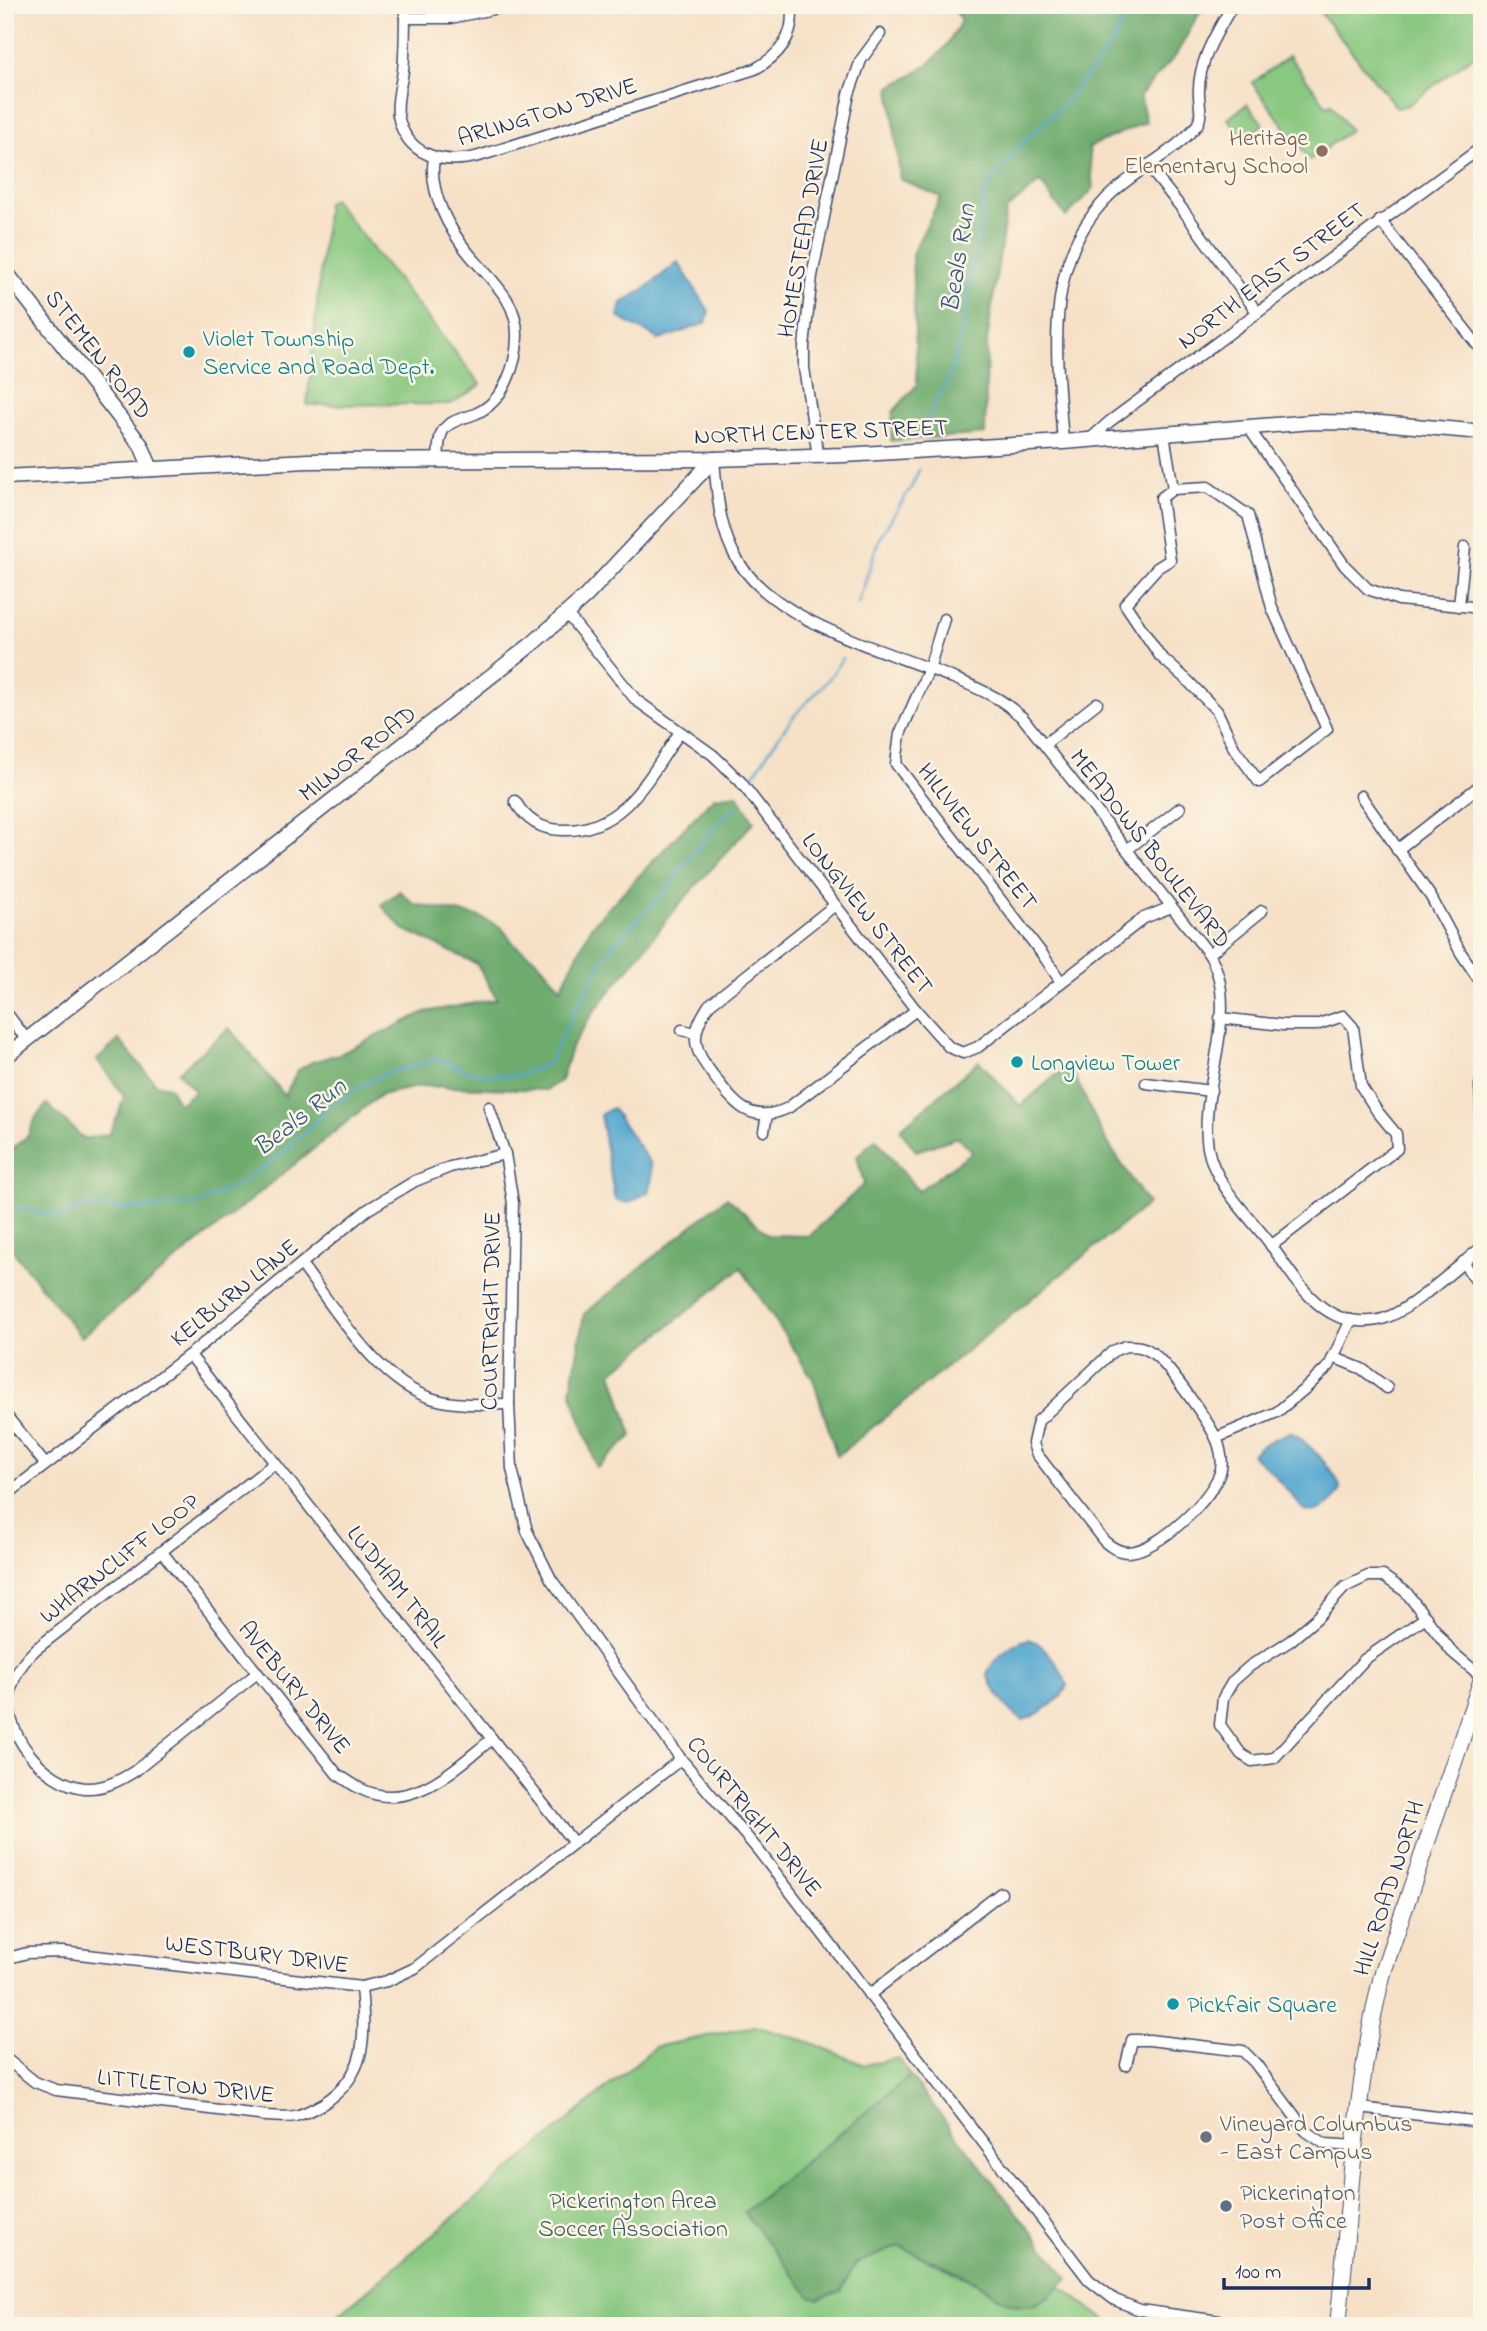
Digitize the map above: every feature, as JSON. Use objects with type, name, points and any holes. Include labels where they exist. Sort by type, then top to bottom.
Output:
[{"type":"main road","name":"STEMEN ROAD","points":[[5,271],[141,445],[156,469]]},
{"type":"main road","name":"NORTH CENTER STREET","points":[[5,477],[308,461],[818,456],[1351,422],[1482,432]]},
{"type":"main road","name":"MILNOR ROAD","points":[[5,1057],[383,762],[567,614],[714,459]]},
{"type":"main road","name":"HILL ROAD NORTH","points":[[1338,2326],[1359,2109],[1373,2012],[1383,1972],[1482,1678]]},
{"type":"street","name":"ARLINGTON DRIVE","points":[[405,5],[404,58],[398,115],[406,134],[415,145],[435,158],[461,160],[755,69],[772,60],[782,49],[789,36],[791,5]]},
{"type":"street","points":[[405,18],[451,18],[512,5]]},
{"type":"street","points":[[1063,442],[1058,307],[1063,277],[1073,249],[1087,222],[1106,199],[1177,144],[1199,123],[1199,93],[1204,64],[1215,36],[1232,6]]},
{"type":"street","name":"HOMESTEAD DRIVE","points":[[818,456],[803,346],[812,276],[849,94],[861,60],[880,34]]},
{"type":"street","name":"NORTH EAST STREET","points":[[1089,440],[1109,422],[1482,147]]},
{"type":"street","points":[[435,158],[433,181],[441,207],[468,252],[502,290],[513,314],[517,338],[514,357],[497,399],[488,408],[452,422],[444,428],[439,443],[439,460]]},
{"type":"street","points":[[1147,165],[1257,312]]},
{"type":"street","points":[[1380,220],[1482,351]]},
{"type":"street","points":[[1248,427],[1345,566],[1368,589],[1399,600],[1482,608]]},
{"type":"street","points":[[1164,434],[1172,489]]},
{"type":"street","name":"MEADOWS BOULEVARD","points":[[714,459],[718,506],[726,535],[738,561],[756,584],[779,604],[805,618],[999,699],[1023,718],[1209,954],[1217,968],[1223,1000],[1208,1120],[1208,1149],[1218,1176],[1309,1295],[1331,1314],[1351,1320]]},
{"type":"street","points":[[1208,487],[1248,515],[1272,608],[1328,730],[1259,782],[1234,748],[1217,711],[1160,656],[1125,604],[1157,568],[1170,560],[1161,498],[1172,489],[1208,487]]},
{"type":"street","points":[[1459,606],[1465,547]]},
{"type":"street","name":"LONGVIEW STREET","points":[[567,614],[629,693],[651,712],[713,755],[740,781],[916,1010],[949,1047],[963,1053],[978,1047],[1144,919],[1171,907]]},
{"type":"street","name":"HILLVIEW STREET","points":[[944,619],[929,669],[900,734],[896,764],[1061,982]]},
{"type":"street","points":[[1045,744],[1097,703]]},
{"type":"street","points":[[515,801],[522,813],[544,828],[571,831],[600,824],[619,813],[635,797],[680,732]]},
{"type":"street","points":[[1397,850],[1482,784]]},
{"type":"street","points":[[1361,796],[1431,897],[1461,953],[1482,984]]},
{"type":"street","points":[[1128,849],[1180,808]]},
{"type":"street","points":[[835,905],[709,1005],[696,1032],[697,1049],[701,1059],[732,1101],[751,1112],[767,1115],[788,1108],[916,1010]]},
{"type":"street","points":[[1209,954],[1262,911]]},
{"type":"street","points":[[5,1011],[27,1040]]},
{"type":"street","points":[[1220,1018],[1283,1025],[1316,1025],[1343,1016],[1353,1027],[1361,1086],[1396,1134],[1397,1149],[1271,1245]]},
{"type":"street","points":[[682,1030],[696,1032]]},
{"type":"street","points":[[1482,1082],[1482,1120]]},
{"type":"street","points":[[1146,1083],[1211,1091]]},
{"type":"street","name":"COURTRIGHT DRIVE","points":[[489,1107],[505,1153],[513,1203],[509,1404],[512,1469],[527,1531],[551,1579],[681,1759],[758,1850],[1089,2280],[1115,2300],[1140,2310],[1255,2326]]},
{"type":"street","points":[[764,1131],[767,1115]]},
{"type":"street","name":"KELBURN LANE","points":[[5,1496],[190,1355],[368,1210],[415,1181],[450,1167],[505,1153]]},
{"type":"street","points":[[1216,1438],[1277,1412],[1329,1366],[1351,1320],[1359,1322],[1387,1317],[1412,1302],[1482,1247]]},
{"type":"street","points":[[1463,1262],[1482,1289]]},
{"type":"street","points":[[301,1265],[374,1359],[411,1391],[456,1404],[509,1404]]},
{"type":"street","points":[[1137,1346],[1155,1354],[1186,1393],[1216,1438],[1222,1467],[1205,1500],[1163,1538],[1129,1552],[1118,1551],[1104,1541],[1036,1453],[1033,1443],[1038,1421],[1050,1408],[1113,1351],[1137,1346]]},
{"type":"street","name":"LUDHAM TRAIL","points":[[190,1355],[574,1843]]},
{"type":"street","points":[[1333,1357],[1362,1369],[1387,1388]]},
{"type":"street","points":[[5,1414],[45,1464]]},
{"type":"street","name":"WHARNCLIFF LOOP","points":[[256,1674],[135,1771],[114,1784],[87,1788],[67,1785],[43,1770],[24,1746],[12,1723],[10,1692],[19,1666],[36,1649],[275,1463]]},
{"type":"street","name":"AVEBURY DRIVE","points":[[162,1552],[337,1774],[362,1790],[389,1797],[420,1791],[492,1739]]},
{"type":"street","points":[[1426,1617],[1365,1659],[1274,1758],[1252,1761],[1241,1754],[1220,1725],[1223,1698],[1233,1681],[1250,1666],[1290,1641],[1318,1617],[1345,1587],[1368,1576],[1383,1576],[1406,1592],[1426,1617],[1452,1652],[1482,1678]]},
{"type":"street","name":"WESTBURY DRIVE","points":[[5,1959],[27,1953],[62,1952],[360,1987],[387,1981],[415,1968],[681,1759]]},
{"type":"street","points":[[869,1995],[1001,1893]]},
{"type":"street","name":"LITTLETON DRIVE","points":[[5,2057],[35,2082],[55,2090],[267,2116],[295,2116],[314,2109],[335,2095],[348,2083],[358,2066],[363,2043],[360,1987]]},
{"type":"street","points":[[1126,2065],[1132,2040],[1243,2050],[1306,2131],[1325,2144],[1356,2146]]},
{"type":"street","points":[[1359,2109],[1482,2122]]},
{"type":"green space","points":[[953,5],[1204,5],[1176,55],[1140,95],[1146,122],[1089,147],[1093,189],[1066,217],[1040,182],[1006,210],[987,341],[985,434],[891,441],[893,412],[917,385],[912,254],[941,197],[900,179],[890,87],[923,68],[948,44],[961,21]]},
{"type":"green space","points":[[1314,5],[1482,5],[1482,49],[1408,105],[1397,108]]},
{"type":"green space","points":[[1289,56],[1327,106],[1331,104],[1350,130],[1310,160],[1252,83]]},
{"type":"green space","points":[[1247,104],[1263,124],[1244,139],[1228,119]]},
{"type":"green space","points":[[333,199],[481,385],[451,404],[307,405],[327,203]]},
{"type":"green space","points":[[737,794],[754,822],[682,901],[593,1013],[571,1048],[561,1080],[546,1090],[422,1086],[380,1095],[81,1337],[5,1241],[5,1154],[28,1136],[36,1117],[47,1104],[84,1139],[109,1134],[124,1096],[97,1060],[119,1040],[156,1084],[169,1087],[179,1104],[195,1091],[178,1072],[229,1028],[285,1096],[297,1071],[312,1062],[342,1053],[425,1012],[497,999],[477,964],[403,929],[381,905],[400,891],[414,904],[477,916],[501,927],[515,945],[537,960],[561,988],[592,925],[714,797]]},
{"type":"green space","points":[[979,1061],[1020,1106],[1069,1064],[1103,1136],[1148,1204],[837,1456],[813,1379],[741,1268],[612,1372],[632,1436],[597,1468],[571,1391],[584,1314],[727,1197],[768,1235],[809,1236],[864,1184],[857,1156],[876,1139],[918,1191],[972,1152],[958,1137],[916,1151],[900,1129]]},
{"type":"green space","name":"Pickerington Area Soccer Association","points":[[755,2026],[812,2043],[864,2065],[899,2058],[910,2076],[744,2212],[819,2299],[841,2291],[855,2264],[899,2246],[977,2283],[997,2297],[1043,2299],[1060,2286],[1113,2326],[325,2326],[655,2047]]},
{"type":"green space","points":[[910,2076],[1068,2278],[1038,2303],[1027,2306],[1012,2304],[965,2276],[899,2246],[855,2264],[841,2291],[819,2299],[810,2296],[744,2212]]},
{"type":"water","points":[[678,262],[709,311],[706,323],[659,340],[618,316],[622,303],[645,289]]},
{"type":"water","points":[[612,1108],[651,1164],[652,1178],[648,1192],[629,1203],[615,1200],[600,1115]]},
{"type":"water","points":[[1290,1432],[1320,1457],[1339,1484],[1337,1495],[1327,1505],[1312,1512],[1305,1511],[1267,1467],[1252,1455],[1264,1444]]},
{"type":"water","points":[[1029,1639],[1041,1646],[1052,1658],[1067,1685],[1061,1696],[1049,1706],[1023,1720],[1002,1700],[987,1674],[1005,1652]]},
{"type":"waterway","name":"Beals Run","points":[[925,435],[927,420],[951,373],[965,324],[967,298],[987,187],[1024,141],[1064,104],[1111,45],[1130,5]]},
{"type":"waterway","name":"Beals Run","points":[[858,604],[879,538],[911,488],[919,470]]},
{"type":"waterway","name":"Beals Run","points":[[754,775],[788,724],[829,679],[842,658]]},
{"type":"waterway","name":"Beals Run","points":[[5,1203],[58,1217],[85,1206],[135,1209],[199,1204],[247,1179],[287,1150],[325,1112],[360,1086],[387,1073],[437,1059],[476,1074],[517,1076],[548,1064],[594,974],[618,939],[661,897],[710,832],[735,807]]},
{"type":"place","name":"Heritage Elementary School","points":[[1322,151]]},
{"type":"place","name":"Violet Township Service and Road Dept.","points":[[189,352]]},
{"type":"place","name":"Longview Tower","points":[[1017,1062]]},
{"type":"place","name":"Pickfair Square","points":[[1173,2004]]},
{"type":"place","name":"Vineyard Columbus - East Campus","points":[[1206,2137]]},
{"type":"place","name":"Pickerington Post Office","points":[[1226,2206]]}]
